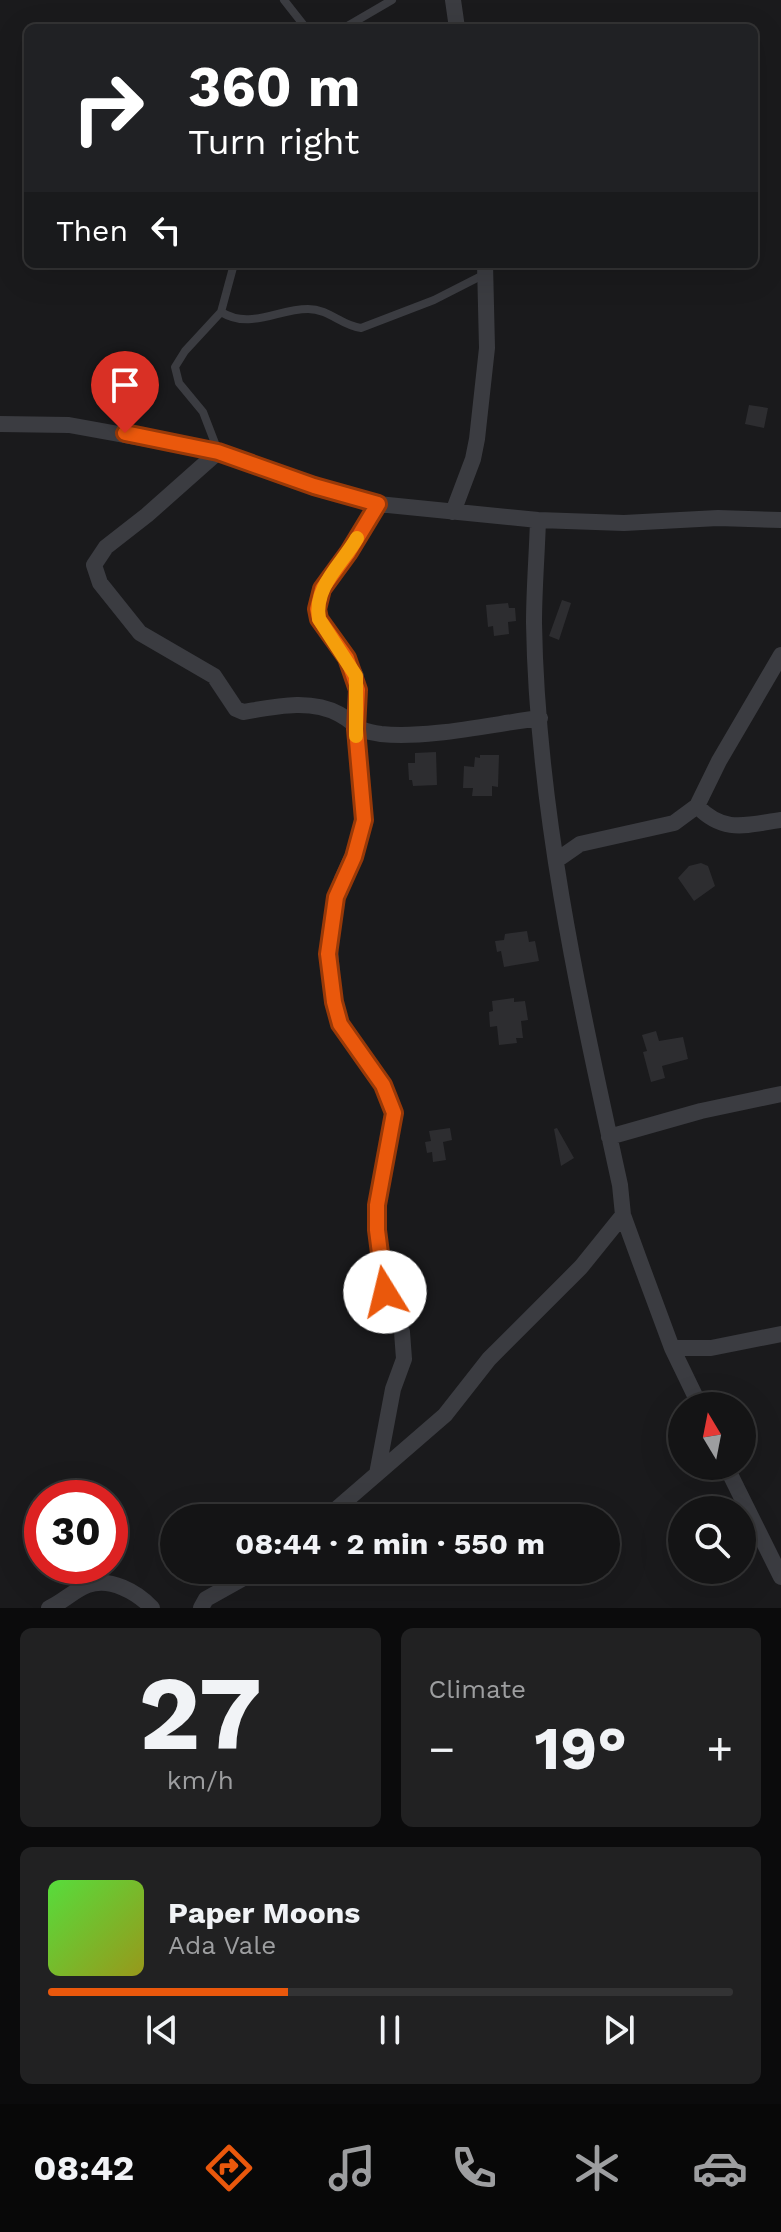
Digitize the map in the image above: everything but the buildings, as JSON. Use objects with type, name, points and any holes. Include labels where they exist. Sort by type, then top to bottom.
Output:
[{"type":"street","points":[[453,0],[456,24]]},
{"type":"street","points":[[453,512],[473,459],[477,439],[487,348],[485,269]]},
{"type":"street","points":[[0,424],[69,425],[218,452],[314,486],[378,504],[538,520],[624,523],[718,518],[781,520]]},
{"type":"street","points":[[218,452],[106,547],[94,565],[96,574],[113,601],[140,633],[214,676],[236,709],[243,712],[295,705],[325,708],[340,714],[356,729],[402,735],[540,718]]},
{"type":"street","points":[[377,1474],[393,1389],[404,1359],[402,1332],[385,1292],[377,1230],[377,1205],[394,1113],[383,1085],[340,1024],[334,1002],[328,954],[336,897],[354,857],[364,820],[356,729],[356,676],[319,619],[317,609],[322,589],[378,504]]},
{"type":"street","points":[[538,520],[534,624],[540,718],[557,860],[623,1215],[672,1348],[693,1392]]},
{"type":"street","points":[[557,860],[580,844],[674,823],[697,806],[719,761],[781,655]]},
{"type":"street","points":[[697,806],[721,825],[739,826],[781,820]]},
{"type":"street","points":[[609,1137],[701,1111],[781,1094]]},
{"type":"street","points":[[342,1504],[445,1415],[489,1359],[581,1267],[623,1215]]},
{"type":"street","points":[[672,1348],[711,1348],[781,1334]]},
{"type":"street","points":[[733,1480],[781,1577]]},
{"type":"street","points":[[49,1608],[87,1585],[102,1582],[134,1593],[152,1608]]},
{"type":"street","points":[[199,1607],[206,1599],[233,1584]]},
{"type":"lane","points":[[284,0],[303,24]]},
{"type":"lane","points":[[351,24],[392,0]]},
{"type":"lane","points":[[218,452],[203,412],[179,383],[175,367],[192,342],[221,312],[233,268]]},
{"type":"lane","points":[[221,312],[232,319],[255,320],[309,309],[326,312],[350,326],[361,328],[434,300],[485,269]]},
{"type":"slow traffic","points":[[356,736],[356,676],[319,619],[317,609],[322,589],[357,538]]},
{"type":"route","points":[[125,433],[218,452],[314,486],[378,504],[322,589],[317,609],[319,619],[347,658],[356,676],[358,690],[356,729],[364,820],[354,857],[336,897],[328,954],[340,1024],[383,1085],[394,1113],[377,1205],[380,1264],[385,1292]]}]
